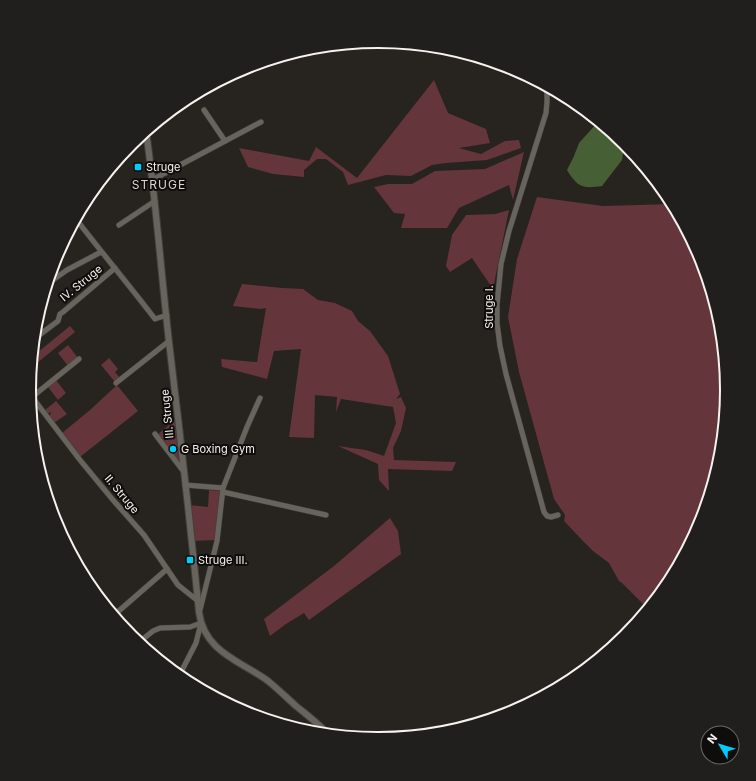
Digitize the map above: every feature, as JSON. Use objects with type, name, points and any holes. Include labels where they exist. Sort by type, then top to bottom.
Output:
[{"type":"street","name":"Struge I.","points":[[547,93],[546,113],[509,231],[501,264],[498,290],[497,322],[506,374],[544,512],[547,516],[551,517],[558,515]]},
{"type":"street","points":[[204,110],[225,141]]},
{"type":"street","points":[[152,180],[261,122]]},
{"type":"street","name":"III. Struge","points":[[147,138],[201,623],[210,640],[219,650],[269,682],[321,728]]},
{"type":"street","points":[[119,225],[155,201]]},
{"type":"street","name":"IV. Struge","points":[[79,224],[155,319],[167,315]]},
{"type":"street","name":"IV. Struge","points":[[55,278],[67,270],[101,252]]},
{"type":"street","name":"IV. Struge","points":[[41,333],[58,320],[60,314],[116,268]]},
{"type":"street","points":[[116,383],[169,341]]},
{"type":"street","name":"II. Struge","points":[[36,391],[79,359]]},
{"type":"street","points":[[199,612],[217,541],[223,490],[260,398]]},
{"type":"street","name":"II. Struge","points":[[37,402],[80,460],[144,535],[178,585],[198,601]]},
{"type":"street","points":[[155,434],[184,472]]},
{"type":"street","points":[[185,485],[223,490],[326,515]]},
{"type":"street","points":[[118,612],[167,569]]},
{"type":"street","points":[[143,639],[160,628],[190,627],[201,623]]},
{"type":"street","points":[[182,671],[196,643],[201,623]]},
{"type":"shaded area","points":[[434,80],[448,113],[486,129],[490,143],[459,148],[481,154],[505,141],[519,140],[521,148],[487,160],[432,165],[411,176],[386,175],[348,185],[343,172],[326,159],[317,159],[304,170],[304,177],[273,174],[248,167],[239,148],[309,161],[316,147],[357,178]]},
{"type":"shaded area","points":[[594,126],[623,152],[622,160],[602,186],[581,186],[574,180],[567,170],[579,143]]},
{"type":"shaded area","points":[[524,152],[513,200],[509,185],[459,208],[447,228],[401,228],[405,214],[394,213],[374,187],[388,184],[412,184],[435,171],[485,169]]},
{"type":"shaded area","points":[[537,197],[603,206],[665,204],[685,239],[702,281],[717,346],[720,390],[717,435],[702,500],[685,542],[662,581],[644,605],[619,581],[609,563],[593,551],[564,521],[565,515],[554,499],[519,372],[508,317],[517,259]]},
{"type":"shaded area","points":[[509,210],[493,289],[472,258],[450,272],[446,266],[452,235],[466,215],[495,214]]},
{"type":"shaded area","points":[[242,284],[303,289],[318,300],[335,303],[352,311],[358,321],[370,331],[388,356],[400,394],[396,399],[401,397],[406,408],[401,431],[393,448],[394,460],[456,462],[452,471],[388,469],[389,491],[379,480],[378,464],[338,446],[366,450],[384,456],[396,423],[393,407],[341,399],[336,412],[337,397],[315,395],[314,438],[289,437],[301,349],[274,351],[267,379],[222,367],[221,359],[257,362],[266,308],[260,309],[233,306]]},
{"type":"shaded area","points":[[70,326],[75,332],[37,363],[38,352]]},
{"type":"shaded area","points":[[68,345],[78,358],[68,366],[58,353]]},
{"type":"shaded area","points":[[109,358],[118,369],[115,372],[120,378],[115,382],[101,365]]},
{"type":"shaded area","points":[[56,380],[66,393],[58,400],[48,387]]},
{"type":"shaded area","points":[[117,385],[138,411],[80,457],[62,433]]},
{"type":"shaded area","points":[[56,401],[67,414],[54,423],[49,416],[51,413],[50,412],[48,414],[44,411]]},
{"type":"shaded area","name":"G Boxing Gym","points":[[175,420],[180,463],[178,463],[157,435]]},
{"type":"shaded area","points":[[209,490],[221,491],[216,540],[193,541],[190,505],[208,507]]},
{"type":"shaded area","points":[[390,518],[398,531],[401,554],[309,620],[304,613],[270,636],[264,619],[334,566]]},
{"type":"place","name":"Struge","points":[[138,167]]},
{"type":"place","name":"G Boxing Gym","points":[[173,449]]},
{"type":"place","name":"Struge III.","points":[[190,560]]},
{"type":"district","name":"STRUGE","points":[[159,184]]}]
